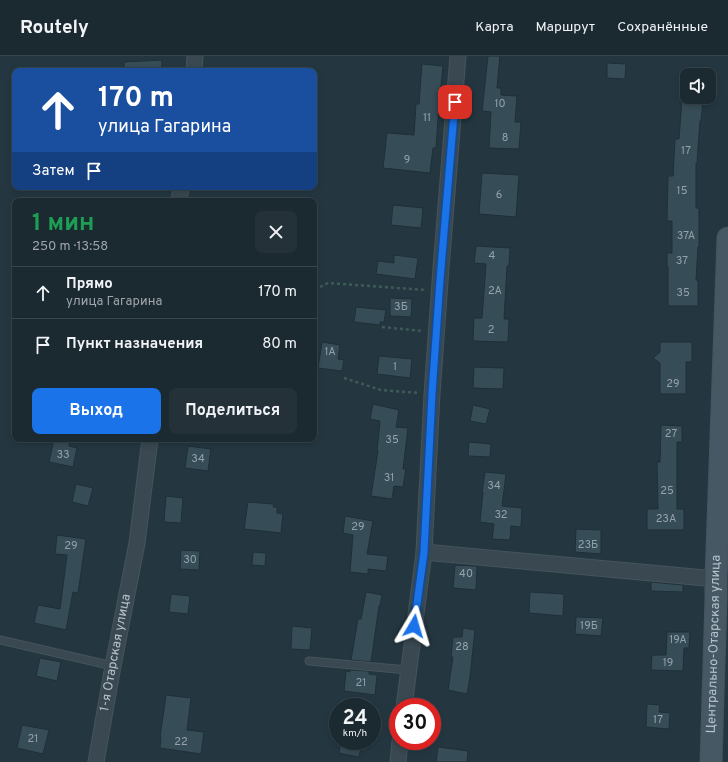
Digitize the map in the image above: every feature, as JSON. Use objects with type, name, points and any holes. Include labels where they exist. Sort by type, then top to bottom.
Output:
[{"type":"street","points":[[194,68],[195,56]]},
{"type":"street","points":[[405,698],[424,552],[436,333],[458,56]]},
{"type":"street","name":"Центрально-Отарская улица","points":[[711,762],[720,591],[728,238]]},
{"type":"street","name":"1-я Отарская улица","points":[[96,762],[137,543],[150,442]]},
{"type":"street","points":[[424,552],[720,591]]},
{"type":"street","points":[[398,762],[399,750]]},
{"type":"lane","points":[[0,640],[114,666]]},
{"type":"lane","points":[[309,660],[408,670]]},
{"type":"path","points":[[320,287],[328,282],[439,292]]},
{"type":"path","points":[[382,327],[436,333]]},
{"type":"path","points":[[344,378],[381,390],[432,394]]},
{"type":"building","points":[[488,56],[500,56],[497,88],[501,88],[501,95],[517,96],[515,122],[521,122],[519,149],[489,148],[491,112],[482,111]]},
{"type":"building","points":[[162,60],[162,68],[124,68],[124,62]]},
{"type":"building","points":[[607,63],[626,64],[625,79],[607,78]]},
{"type":"building","points":[[422,64],[443,66],[436,148],[433,148],[430,173],[383,168],[387,133],[414,135],[416,104],[419,104]]},
{"type":"building","points":[[682,104],[703,104],[696,163],[696,208],[699,208],[699,247],[696,280],[698,280],[698,306],[668,306],[667,253],[672,253],[672,221],[667,221],[668,176],[673,176],[675,139],[679,139]]},
{"type":"building","points":[[482,173],[519,175],[516,217],[479,214]]},
{"type":"building","points":[[393,205],[423,208],[421,228],[391,225]]},
{"type":"building","points":[[476,246],[510,248],[509,266],[507,266],[504,319],[509,319],[508,342],[473,341],[474,318],[482,318],[486,264],[474,263]]},
{"type":"building","points":[[394,255],[418,258],[415,279],[376,274],[378,261],[394,263]]},
{"type":"building","points":[[390,298],[412,299],[411,317],[390,316]]},
{"type":"building","points":[[356,307],[386,310],[384,322],[380,322],[380,325],[354,322]]},
{"type":"building","points":[[322,342],[340,345],[338,359],[344,360],[342,371],[318,368]]},
{"type":"building","points":[[660,342],[692,342],[692,362],[686,362],[686,394],[660,394],[660,363],[653,358],[660,352]]},
{"type":"building","points":[[379,356],[412,359],[410,378],[377,374]]},
{"type":"building","points":[[474,367],[504,368],[503,389],[473,388]]},
{"type":"building","points":[[373,404],[399,410],[396,427],[408,428],[403,469],[406,469],[403,487],[394,486],[392,499],[371,496],[378,451],[380,421],[370,419]]},
{"type":"building","points":[[473,405],[490,409],[486,424],[470,421]]},
{"type":"building","points":[[661,425],[682,426],[682,442],[677,442],[677,509],[684,509],[684,530],[647,530],[647,509],[658,509],[657,462],[660,462]]},
{"type":"building","points":[[53,442],[70,442],[69,446],[77,448],[73,467],[49,462]]},
{"type":"building","points":[[469,442],[491,444],[490,457],[468,456]]},
{"type":"building","points":[[188,446],[211,449],[208,471],[185,468]]},
{"type":"building","points":[[485,472],[506,474],[502,506],[522,508],[521,527],[511,526],[510,540],[492,539],[494,524],[480,522]]},
{"type":"building","points":[[76,484],[93,488],[88,506],[72,502]]},
{"type":"building","points":[[166,496],[183,498],[181,523],[164,522]]},
{"type":"building","points":[[248,502],[274,504],[273,507],[277,507],[277,513],[283,514],[281,533],[244,529]]},
{"type":"building","points":[[345,516],[373,521],[367,554],[388,556],[386,571],[368,569],[368,574],[350,572],[353,535],[343,533]]},
{"type":"building","points":[[576,529],[601,530],[601,554],[575,552]]},
{"type":"building","points":[[57,535],[86,539],[78,593],[73,592],[66,630],[34,623],[38,605],[60,609],[67,555],[55,554]]},
{"type":"building","points":[[181,550],[200,551],[199,570],[180,569]]},
{"type":"building","points":[[253,552],[266,553],[265,566],[252,565]]},
{"type":"building","points":[[455,565],[477,566],[476,590],[453,588]]},
{"type":"building","points":[[651,582],[683,585],[683,592],[651,591]]},
{"type":"building","points":[[366,592],[382,595],[371,662],[351,660],[358,619],[361,619]]},
{"type":"building","points":[[530,592],[564,594],[563,616],[529,613]]},
{"type":"building","points":[[171,594],[190,596],[188,614],[169,612]]},
{"type":"building","points":[[576,617],[603,618],[601,636],[575,634]]},
{"type":"building","points":[[292,626],[312,628],[310,650],[291,649]]},
{"type":"building","points":[[463,628],[475,630],[467,694],[448,690],[453,657],[451,657],[453,637],[462,637]]},
{"type":"building","points":[[667,632],[690,632],[689,648],[684,648],[683,671],[651,670],[652,655],[666,655]]},
{"type":"building","points":[[40,658],[61,662],[57,681],[36,676]]},
{"type":"building","points":[[350,670],[369,671],[369,674],[377,675],[375,695],[344,691],[346,671],[350,672]]},
{"type":"building","points":[[166,695],[191,698],[187,730],[204,732],[201,754],[160,748],[160,737]]},
{"type":"building","points":[[647,704],[660,705],[659,712],[670,713],[669,729],[646,727]]},
{"type":"building","points":[[22,725],[49,730],[43,754],[17,748]]},
{"type":"building","points":[[441,747],[468,751],[467,762],[436,762],[438,750],[441,750]]},
{"type":"building","points":[[340,750],[360,750],[359,757],[339,753]]},
{"type":"route","points":[[414,626],[424,552],[432,394],[455,102]]}]
